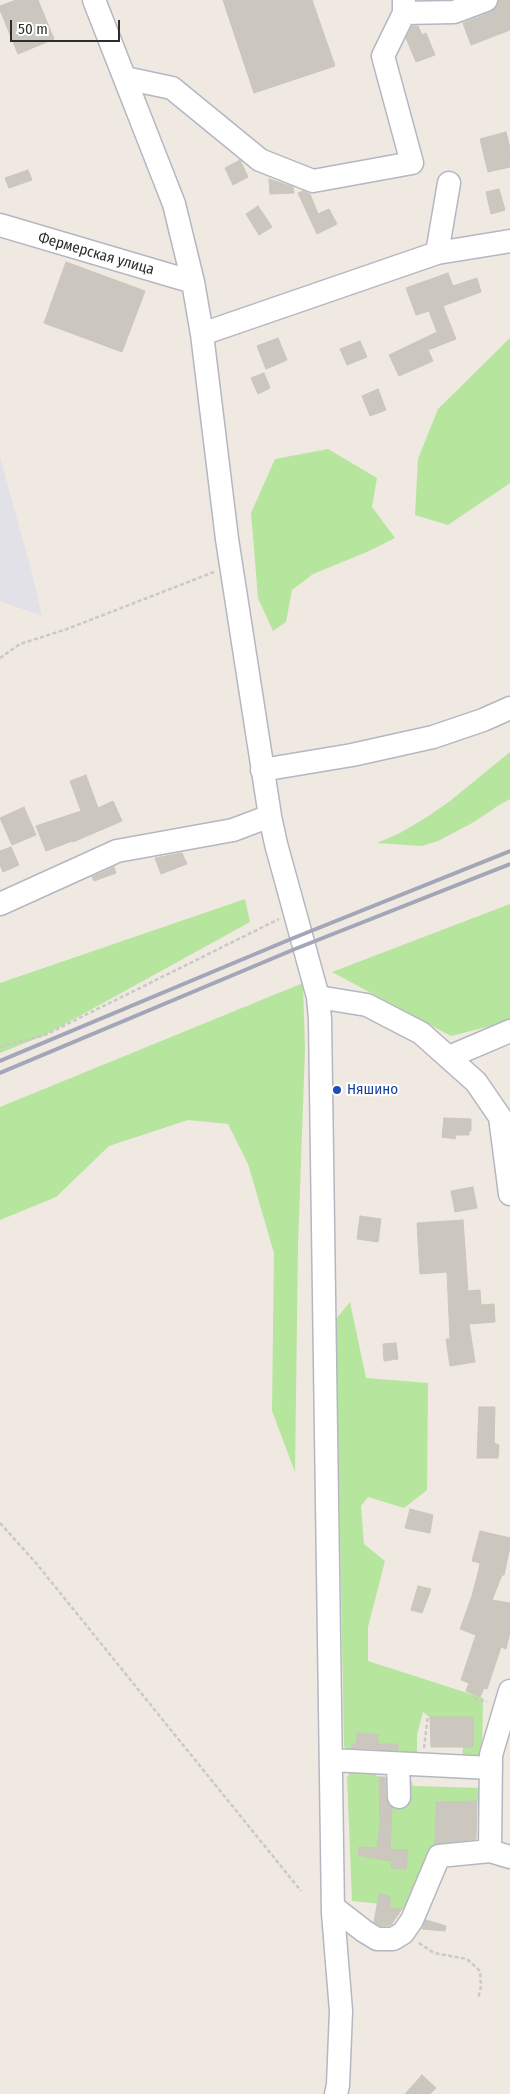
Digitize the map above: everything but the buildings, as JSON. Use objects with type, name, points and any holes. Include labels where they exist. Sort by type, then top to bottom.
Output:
[{"type":"street","points":[[94,0],[174,204],[193,282],[202,334],[227,539],[270,816],[318,997],[320,1019],[333,1907],[341,2011],[336,2094]]},
{"type":"street","points":[[125,78],[172,88],[260,160],[313,182],[412,163],[383,56],[404,6],[454,12],[486,0]]},
{"type":"street","points":[[437,252],[450,184]]},
{"type":"street","name":"Фермерская улица","points":[[0,225],[193,282]]},
{"type":"street","points":[[202,334],[437,252],[510,241]]},
{"type":"street","points":[[262,770],[352,755],[433,738],[510,708]]},
{"type":"street","points":[[0,904],[117,851],[233,830],[270,816]]},
{"type":"street","points":[[318,997],[367,1005],[420,1033],[476,1082],[500,1117],[510,1194]]},
{"type":"street","points":[[449,1058],[510,1031]]},
{"type":"street","points":[[333,1907],[377,1939],[393,1939],[403,1933],[419,1907],[439,1856],[500,1854],[497,1764],[490,1755],[510,1691]]},
{"type":"street","points":[[331,1760],[398,1764],[497,1764]]},
{"type":"street","points":[[398,1764],[399,1797]]},
{"type":"path","points":[[0,658],[20,644],[67,629],[215,572]]},
{"type":"path","points":[[0,1047],[45,1035],[294,912]]},
{"type":"path","points":[[0,1523],[36,1563],[301,1891]]},
{"type":"path","points":[[424,1764],[424,1744],[428,1715]]},
{"type":"path","points":[[403,1933],[434,1952],[467,1959],[480,1971],[481,1986],[478,1999]]},
{"type":"shaded area","points":[[0,457],[32,573],[42,616],[0,601]]},
{"type":"green space","points":[[510,338],[510,483],[448,525],[415,515],[418,459],[438,409]]},
{"type":"green space","points":[[328,449],[377,478],[372,507],[395,538],[367,552],[313,574],[292,590],[286,622],[273,631],[258,598],[251,513],[275,459]]},
{"type":"green space","points":[[510,752],[510,799],[474,822],[438,841],[422,846],[377,843],[400,833],[427,817],[450,801]]},
{"type":"green space","points":[[245,899],[250,922],[45,1035],[0,1053],[0,983]]},
{"type":"green space","points":[[510,904],[510,1021],[451,1036],[332,972]]},
{"type":"green space","points":[[303,983],[305,1049],[298,1246],[295,1472],[272,1411],[274,1253],[248,1164],[228,1124],[188,1120],[109,1146],[56,1197],[0,1220],[0,1107]]},
{"type":"green space","points":[[350,1302],[366,1378],[428,1383],[427,1490],[404,1508],[368,1497],[361,1506],[364,1544],[385,1561],[368,1627],[368,1661],[483,1698],[482,1757],[462,1759],[463,1747],[472,1717],[430,1717],[423,1712],[417,1735],[417,1757],[378,1755],[378,1733],[357,1733],[356,1753],[349,1753],[344,1746],[336,1319]]},
{"type":"green space","points":[[368,1770],[379,1777],[380,1802],[394,1802],[409,1773],[413,1786],[483,1788],[482,1801],[436,1802],[435,1847],[428,1851],[428,1861],[410,1907],[404,1909],[390,1908],[390,1905],[352,1901],[347,1777],[351,1771]]},
{"type":"railway","points":[[0,1061],[291,939],[510,851]]},
{"type":"railway","points":[[0,1073],[295,949],[510,864]]},
{"type":"place","name":"Няшино","points":[[337,1090]]}]
